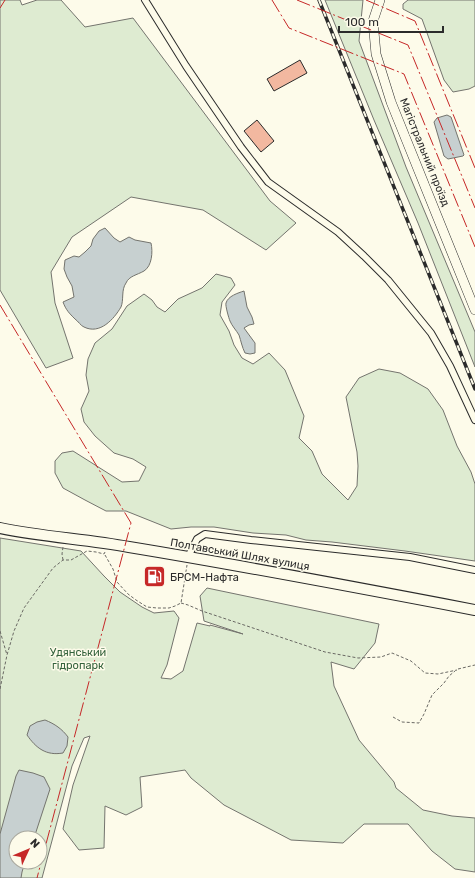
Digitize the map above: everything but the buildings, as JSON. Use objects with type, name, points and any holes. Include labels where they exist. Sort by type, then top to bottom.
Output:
[{"type":"main road","name":"Магістральний проїзд","points":[[380,0],[373,21],[376,54],[391,102],[475,310]]},
{"type":"main road","name":"Полтавський Шлях вулиця","points":[[0,528],[17,532],[127,546],[475,610]]},
{"type":"street","points":[[145,0],[186,66],[240,147],[268,182],[343,236],[388,280],[431,333],[450,366],[475,420]]},
{"type":"street","points":[[188,557],[197,539],[205,534],[410,557],[475,570]]},
{"type":"path","points":[[63,560],[62,554],[64,538]]},
{"type":"path","points":[[104,554],[108,544]]},
{"type":"path","points":[[0,689],[14,631],[24,608],[53,568],[63,560],[71,560],[87,551],[104,554],[113,568],[117,582],[128,594],[148,607],[169,608],[181,603],[325,652],[358,658],[381,657],[392,653],[411,661],[425,673],[438,674],[475,665]]},
{"type":"path","points":[[181,603],[188,557]]},
{"type":"path","points":[[0,631],[7,656]]},
{"type":"path","points":[[393,716],[402,722],[419,723],[432,695],[444,683],[448,676],[457,670]]},
{"type":"green space","points":[[0,0],[20,0],[22,5],[37,0],[61,0],[85,27],[133,18],[270,201],[296,223],[266,250],[203,210],[131,197],[72,237],[51,272],[55,303],[73,358],[46,368],[0,290]]},
{"type":"green space","points":[[325,0],[363,0],[359,41],[406,167],[475,332],[475,367],[418,223]]},
{"type":"green space","points":[[408,0],[475,0],[475,86],[469,89],[453,92],[444,80],[422,19],[403,9],[403,4]]},
{"type":"green space","points":[[216,274],[231,278],[235,285],[222,302],[220,315],[229,331],[234,345],[242,358],[253,364],[269,353],[285,370],[304,416],[299,438],[312,451],[322,474],[348,500],[357,486],[358,466],[357,452],[346,397],[359,378],[379,369],[400,373],[428,389],[443,410],[457,446],[471,472],[475,484],[475,561],[405,551],[306,540],[286,535],[253,533],[214,527],[171,529],[126,511],[106,511],[63,488],[55,473],[55,461],[62,453],[73,451],[122,482],[139,481],[146,467],[133,459],[114,453],[95,436],[84,422],[81,409],[89,391],[86,375],[88,359],[95,343],[112,329],[127,306],[144,294],[152,300],[157,307],[165,312],[178,299],[202,288]]},
{"type":"green space","name":"Удянський гідропарк","points":[[0,538],[81,551],[120,592],[142,607],[154,613],[174,611],[179,618],[167,665],[161,678],[171,679],[183,671],[197,623],[243,634],[204,621],[200,596],[207,588],[379,624],[375,643],[354,669],[331,662],[334,686],[359,740],[394,782],[396,788],[423,810],[452,816],[475,818],[475,872],[455,869],[432,851],[408,824],[364,824],[343,843],[291,840],[224,805],[191,778],[185,770],[140,777],[142,807],[126,815],[105,806],[104,848],[79,850],[63,829],[73,785],[90,736],[84,738],[72,766],[48,856],[48,830],[8,830],[8,870],[44,870],[42,878],[0,878]]},
{"type":"shaded area","points":[[447,115],[451,117],[464,155],[448,159],[444,156],[434,122],[437,118]]},
{"type":"shaded area","points":[[105,228],[120,242],[129,237],[135,240],[151,243],[151,258],[147,269],[131,277],[127,281],[124,286],[121,307],[115,316],[101,327],[90,329],[83,326],[75,319],[65,307],[63,302],[74,297],[72,286],[64,269],[65,260],[74,256],[79,257],[91,246],[93,239],[99,231]]},
{"type":"shaded area","points":[[244,291],[247,307],[254,324],[244,328],[255,343],[255,353],[250,354],[245,353],[239,335],[230,320],[226,304],[231,297]]},
{"type":"shaded area","points":[[45,720],[58,727],[68,737],[67,746],[63,753],[57,754],[42,750],[34,744],[27,735],[30,726]]},
{"type":"shaded area","points":[[19,770],[44,777],[50,789],[37,830],[8,830],[8,870],[23,870],[21,878],[0,878],[0,834]]},
{"type":"railway","points":[[319,0],[475,389]]},
{"type":"power","points":[[0,8],[5,0]]},
{"type":"power","points":[[272,0],[289,28],[404,74],[475,247]]},
{"type":"power","points":[[297,0],[408,45],[475,208]]},
{"type":"power","points":[[366,0],[415,21],[475,168]]},
{"type":"power","points":[[0,305],[131,523],[37,878]]},
{"type":"place","name":"БРСМ-Нафта","points":[[154,577]]}]
